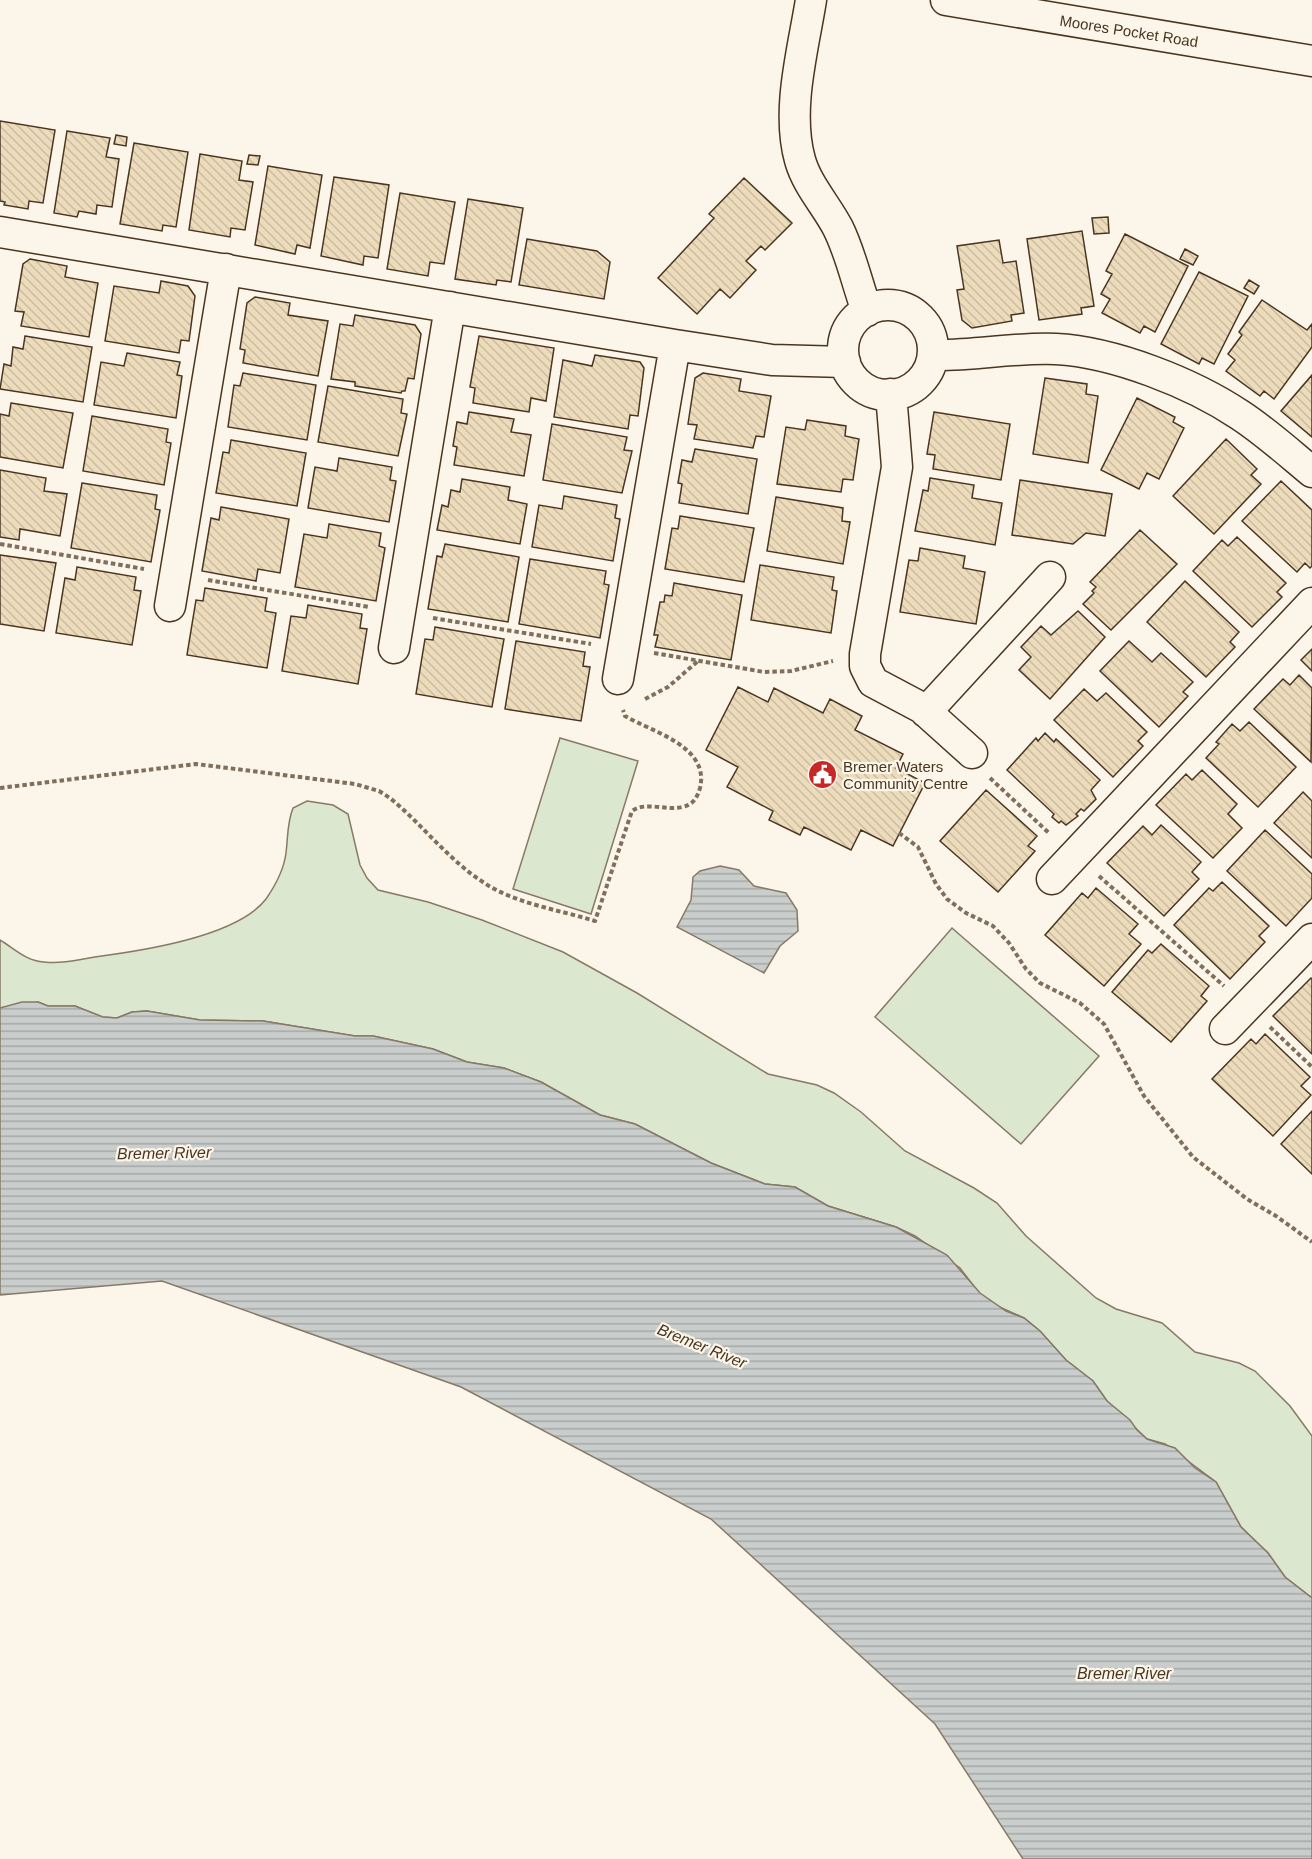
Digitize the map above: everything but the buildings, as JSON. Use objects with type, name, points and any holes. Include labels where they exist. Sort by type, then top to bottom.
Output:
[{"type":"street","points":[[811,0],[798,93],[796,125],[799,159],[807,178],[840,232],[867,311]]},
{"type":"street","name":"Moores Pocket Road","points":[[946,0],[1312,61]]},
{"type":"street","points":[[1,236],[226,269],[772,360],[845,362]]},
{"type":"street","points":[[170,606],[226,269]]},
{"type":"street","points":[[887,305],[913,313],[927,328],[932,341],[933,355],[925,375],[915,385],[891,394],[875,393],[850,375],[843,347],[846,333],[854,320],[867,311],[887,305]]},
{"type":"street","points":[[394,648],[450,307]]},
{"type":"street","points":[[623,692],[624,649],[675,345]]},
{"type":"street","points":[[933,355],[1054,349],[1115,359],[1222,404],[1271,438],[1312,472]]},
{"type":"street","points":[[891,394],[897,467],[865,659],[867,672],[873,682],[926,712],[972,753]]},
{"type":"street","points":[[926,712],[1050,577]]},
{"type":"street","points":[[1052,879],[1312,603]]},
{"type":"street","points":[[1225,1029],[1312,939]]},
{"type":"path","points":[[0,544],[733,668],[777,672],[838,660],[865,659]]},
{"type":"path","points":[[639,701],[668,687],[698,661]]},
{"type":"path","points":[[0,788],[196,764],[355,784],[379,791],[390,798],[454,860],[486,884],[511,895],[595,921],[630,814],[639,807],[688,806],[696,798],[700,784],[700,769],[693,756],[663,735],[625,717],[623,692]]},
{"type":"path","points":[[972,753],[992,781],[1051,835],[1081,849],[1102,880],[1247,1006],[1312,1067]]},
{"type":"path","points":[[899,833],[918,847],[936,884],[947,899],[966,913],[993,926],[1009,943],[1026,969],[1040,983],[1080,1003],[1104,1024],[1148,1102],[1193,1157],[1247,1199],[1276,1216],[1312,1242]]},
{"type":"green space","points":[[560,738],[638,761],[591,914],[513,889]]},
{"type":"green space","points":[[307,801],[333,805],[348,814],[360,865],[367,878],[378,890],[428,902],[482,920],[563,952],[637,993],[768,1074],[817,1085],[834,1093],[861,1112],[905,1151],[997,1203],[1026,1236],[1096,1298],[1116,1309],[1162,1323],[1195,1352],[1239,1363],[1255,1371],[1290,1406],[1312,1436],[1312,1598],[1285,1577],[1268,1553],[1241,1527],[1216,1482],[1165,1444],[1147,1439],[1107,1401],[1093,1381],[1066,1360],[1040,1331],[1024,1318],[993,1304],[979,1293],[960,1268],[915,1236],[896,1227],[828,1206],[795,1187],[765,1184],[711,1163],[635,1124],[600,1115],[541,1082],[504,1068],[467,1062],[433,1049],[373,1036],[355,1036],[263,1021],[200,1020],[147,1011],[132,1012],[117,1018],[102,1017],[75,1006],[48,1006],[38,1002],[0,1008],[0,940],[32,959],[44,962],[63,962],[137,951],[186,940],[233,923],[252,912],[266,899],[281,871],[293,808]]},
{"type":"green space","points":[[952,928],[1099,1056],[1021,1144],[875,1017]]},
{"type":"water","points":[[720,866],[739,870],[754,886],[786,893],[797,910],[798,931],[780,946],[764,973],[677,927],[691,900],[693,877],[700,871]]},
{"type":"water","name":"Bremer River","points":[[22,1002],[38,1002],[48,1006],[75,1006],[103,1017],[117,1018],[132,1012],[147,1011],[200,1020],[263,1021],[355,1036],[373,1036],[433,1049],[467,1062],[504,1068],[541,1082],[600,1115],[635,1124],[711,1163],[765,1184],[795,1187],[828,1206],[896,1227],[947,1255],[980,1293],[1006,1311],[1024,1318],[1040,1331],[1066,1360],[1093,1381],[1107,1401],[1130,1420],[1147,1439],[1175,1448],[1195,1468],[1216,1482],[1241,1527],[1268,1553],[1285,1577],[1312,1598],[1312,1859],[1023,1859],[935,1724],[711,1519],[461,1387],[162,1281],[0,1295],[0,1008]]},
{"type":"place","name":"Bremer Waters Community Centre","points":[[822,775]]}]
